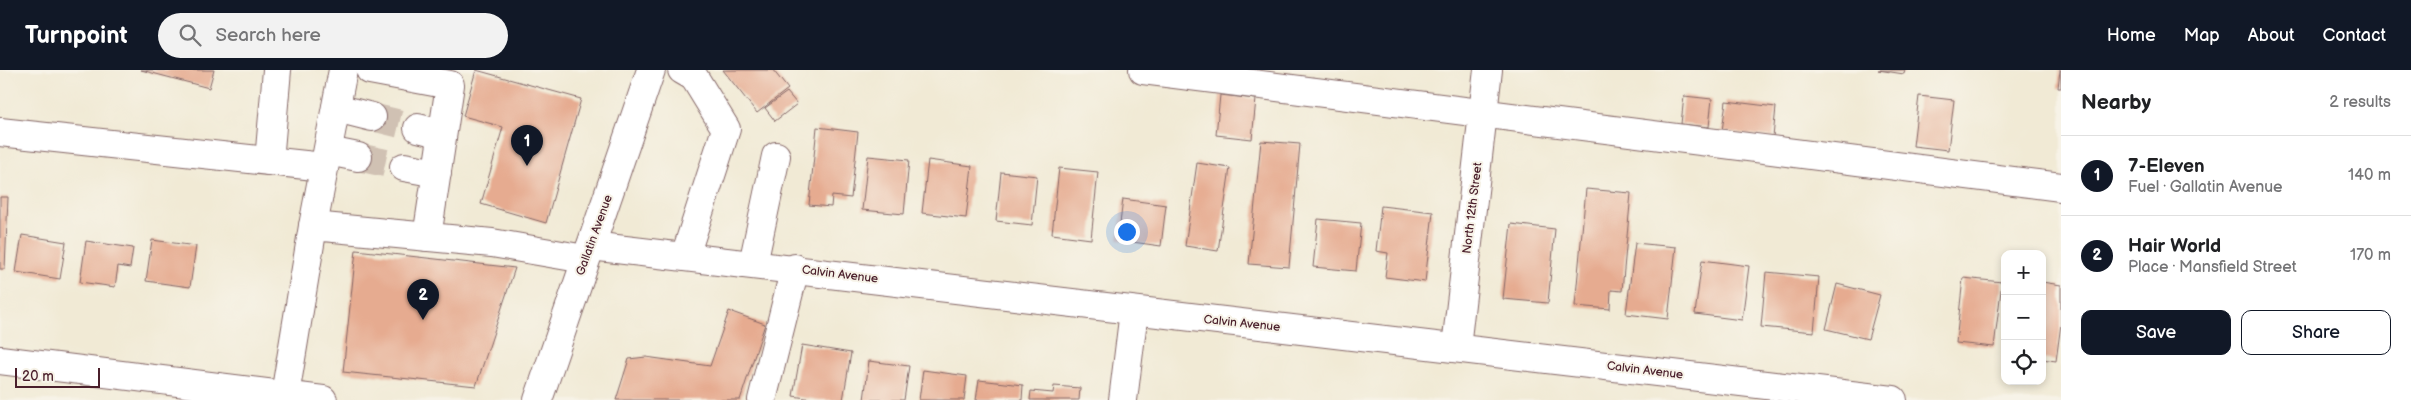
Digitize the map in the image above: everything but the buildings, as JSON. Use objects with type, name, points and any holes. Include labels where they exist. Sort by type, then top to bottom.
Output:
[{"type":"street","points":[[269,161],[277,70]]},
{"type":"street","points":[[285,395],[313,226],[343,70]]},
{"type":"street","points":[[370,70],[450,85],[430,131],[437,173],[427,237]]},
{"type":"street","name":"Gallatin Avenue","points":[[538,400],[651,70]]},
{"type":"street","points":[[682,70],[694,77],[726,129],[685,256]]},
{"type":"street","points":[[1143,70],[2061,187]]},
{"type":"street","name":"North 12th Street","points":[[1456,347],[1488,70]]},
{"type":"street","points":[[336,108],[372,116]]},
{"type":"street","points":[[0,132],[269,161],[358,157]]},
{"type":"street","points":[[753,264],[776,156]]},
{"type":"street","points":[[404,167],[437,173]]},
{"type":"street","name":"Calvin Avenue","points":[[313,226],[588,252],[685,256],[795,268],[1134,311],[1456,347],[1894,400]]},
{"type":"street","points":[[762,400],[795,268]]},
{"type":"street","points":[[1123,400],[1134,311]]},
{"type":"street","points":[[0,360],[249,396],[285,395],[323,400]]},
{"type":"tunnel","points":[[372,117],[418,128]]},
{"type":"tunnel","points":[[358,157],[404,167]]},
{"type":"place","name":"7-Eleven","points":[[527,166]]},
{"type":"place","name":"Hair World","points":[[423,320]]}]
